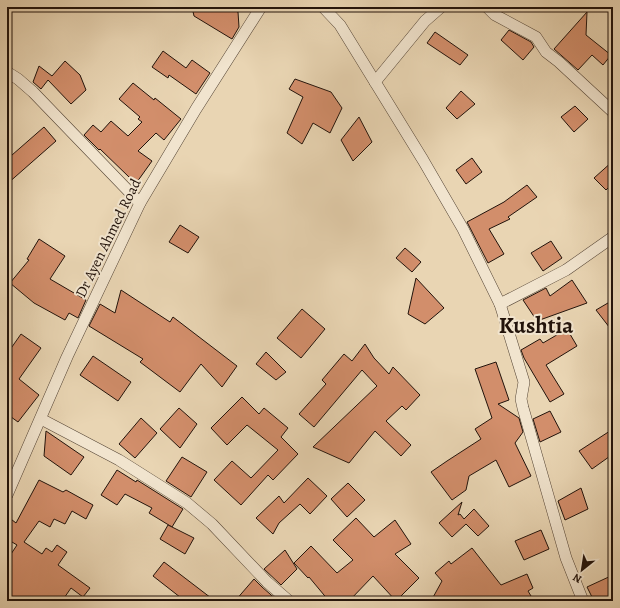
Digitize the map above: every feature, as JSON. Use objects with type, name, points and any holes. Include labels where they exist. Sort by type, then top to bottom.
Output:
[{"type":"street","name":"Dr Ayen Ahmed Road","points":[[7,495],[67,357],[140,203],[196,109],[261,7]]},
{"type":"street","points":[[323,7],[340,25],[420,154],[463,229],[500,304],[524,382],[521,399],[522,408],[566,558],[583,601]]},
{"type":"street","points":[[376,82],[425,21],[441,7]]},
{"type":"street","points":[[487,7],[495,15],[536,37],[546,52],[613,112]]},
{"type":"street","points":[[7,72],[33,92],[140,203]]},
{"type":"street","points":[[500,304],[566,270],[613,237]]},
{"type":"street","points":[[41,419],[119,460],[187,503],[212,524],[267,582],[289,601]]},
{"type":"building","points":[[192,7],[224,7],[238,12],[239,27],[232,39],[194,16]]},
{"type":"building","points":[[587,12],[586,35],[611,55],[603,65],[592,55],[578,70],[554,49]]},
{"type":"building","points":[[509,30],[531,42],[534,47],[523,60],[501,40]]},
{"type":"building","points":[[435,32],[468,55],[460,65],[427,43]]},
{"type":"building","points":[[163,51],[186,68],[192,60],[210,73],[196,94],[169,75],[168,78],[152,67]]},
{"type":"building","points":[[65,61],[80,75],[86,90],[71,104],[48,80],[41,89],[33,82],[39,66],[52,76]]},
{"type":"building","points":[[295,79],[331,92],[342,108],[330,133],[313,123],[302,144],[287,133],[303,97],[289,89]]},
{"type":"building","points":[[133,83],[181,119],[164,140],[156,133],[138,151],[152,161],[137,182],[129,177],[84,135],[93,125],[101,132],[111,121],[128,136],[142,122],[138,119],[140,117],[119,99]]},
{"type":"building","points":[[461,91],[475,104],[457,119],[446,108]]},
{"type":"building","points":[[575,106],[588,119],[574,132],[561,117]]},
{"type":"building","points":[[359,117],[372,142],[353,161],[341,140]]},
{"type":"building","points":[[44,127],[56,141],[7,184],[7,149],[12,155]]},
{"type":"building","points":[[472,158],[482,172],[466,184],[456,170]]},
{"type":"building","points":[[613,161],[613,183],[606,190],[594,178]]},
{"type":"building","points":[[527,185],[537,197],[508,217],[510,219],[489,229],[504,254],[488,263],[467,222],[504,202]]},
{"type":"building","points":[[180,225],[199,237],[188,253],[169,242]]},
{"type":"building","points":[[39,239],[65,256],[50,279],[86,300],[78,318],[69,313],[65,320],[34,303],[10,283],[29,260],[27,259]]},
{"type":"building","points":[[551,241],[562,258],[543,271],[531,253]]},
{"type":"building","points":[[405,248],[421,262],[412,272],[396,258]]},
{"type":"building","points":[[416,278],[444,308],[425,324],[408,314]]},
{"type":"building","points":[[572,280],[587,303],[537,321],[523,300],[546,288],[550,296]]},
{"type":"building","points":[[121,290],[170,322],[173,317],[237,366],[222,387],[201,364],[180,392],[140,362],[143,359],[89,326],[100,304],[115,313]]},
{"type":"building","points":[[613,300],[613,332],[596,310]]},
{"type":"building","points":[[302,309],[325,329],[301,358],[277,338]]},
{"type":"building","points":[[567,329],[577,346],[546,365],[564,394],[550,402],[524,358],[521,350],[540,339],[543,343]]},
{"type":"building","points":[[21,334],[41,348],[19,379],[39,395],[18,422],[7,414],[7,354]]},
{"type":"building","points":[[365,344],[374,358],[389,374],[393,367],[420,395],[406,410],[402,406],[386,421],[411,445],[401,456],[375,431],[349,463],[313,447],[377,386],[362,370],[314,427],[299,414],[326,384],[322,380],[344,354],[352,361]]},
{"type":"building","points":[[266,352],[286,372],[276,380],[256,364]]},
{"type":"building","points":[[93,356],[131,382],[118,401],[80,375]]},
{"type":"building","points":[[496,362],[509,400],[498,404],[519,418],[523,432],[515,443],[531,476],[509,487],[496,460],[469,476],[466,490],[452,500],[431,472],[481,439],[475,429],[492,418],[475,369]]},
{"type":"building","points":[[242,397],[259,414],[264,408],[288,428],[281,437],[298,454],[273,480],[268,475],[241,505],[214,480],[232,461],[251,478],[278,450],[247,425],[227,445],[211,428]]},
{"type":"building","points":[[179,408],[197,424],[180,448],[160,429]]},
{"type":"building","points":[[550,411],[561,432],[540,442],[533,419]]},
{"type":"building","points":[[141,418],[157,433],[135,458],[119,444]]},
{"type":"building","points":[[613,429],[613,454],[592,469],[579,451]]},
{"type":"building","points":[[46,431],[84,457],[71,475],[44,456]]},
{"type":"building","points":[[182,457],[207,472],[191,497],[166,481]]},
{"type":"building","points":[[117,470],[136,482],[137,480],[183,509],[172,527],[149,513],[152,508],[125,494],[117,505],[101,495]]},
{"type":"building","points":[[308,478],[327,496],[310,514],[300,504],[279,523],[273,534],[256,518],[279,496],[284,503]]},
{"type":"building","points":[[39,480],[63,492],[66,490],[93,505],[86,519],[72,511],[65,524],[54,519],[50,527],[39,521],[24,542],[42,554],[46,548],[52,552],[57,545],[67,552],[58,565],[90,588],[83,597],[71,588],[62,601],[54,597],[52,601],[7,601],[7,560],[17,545],[7,539],[7,516],[16,523]]},
{"type":"building","points":[[348,483],[365,500],[347,517],[331,499]]},
{"type":"building","points":[[581,488],[588,509],[565,520],[558,501]]},
{"type":"building","points":[[462,502],[458,515],[460,514],[464,519],[474,509],[489,526],[478,536],[466,524],[452,537],[439,523]]},
{"type":"building","points":[[356,518],[374,537],[395,520],[411,544],[395,554],[419,578],[396,601],[373,576],[349,601],[329,601],[309,577],[308,578],[294,563],[311,546],[337,573],[353,560],[333,540]]},
{"type":"building","points":[[168,525],[194,538],[185,554],[160,539]]},
{"type":"building","points":[[541,530],[549,549],[524,560],[515,541]]},
{"type":"building","points":[[472,548],[501,585],[527,574],[533,588],[528,591],[534,601],[431,601],[442,581],[435,573],[449,561],[451,564]]},
{"type":"building","points":[[285,550],[297,569],[281,585],[264,569]]},
{"type":"building","points":[[164,562],[215,601],[185,601],[153,576]]},
{"type":"building","points":[[613,575],[613,601],[594,601],[587,587]]},
{"type":"building","points":[[254,579],[262,587],[278,601],[235,601]]},
{"type":"district","name":"Kushtia","points":[[536,325]]}]
